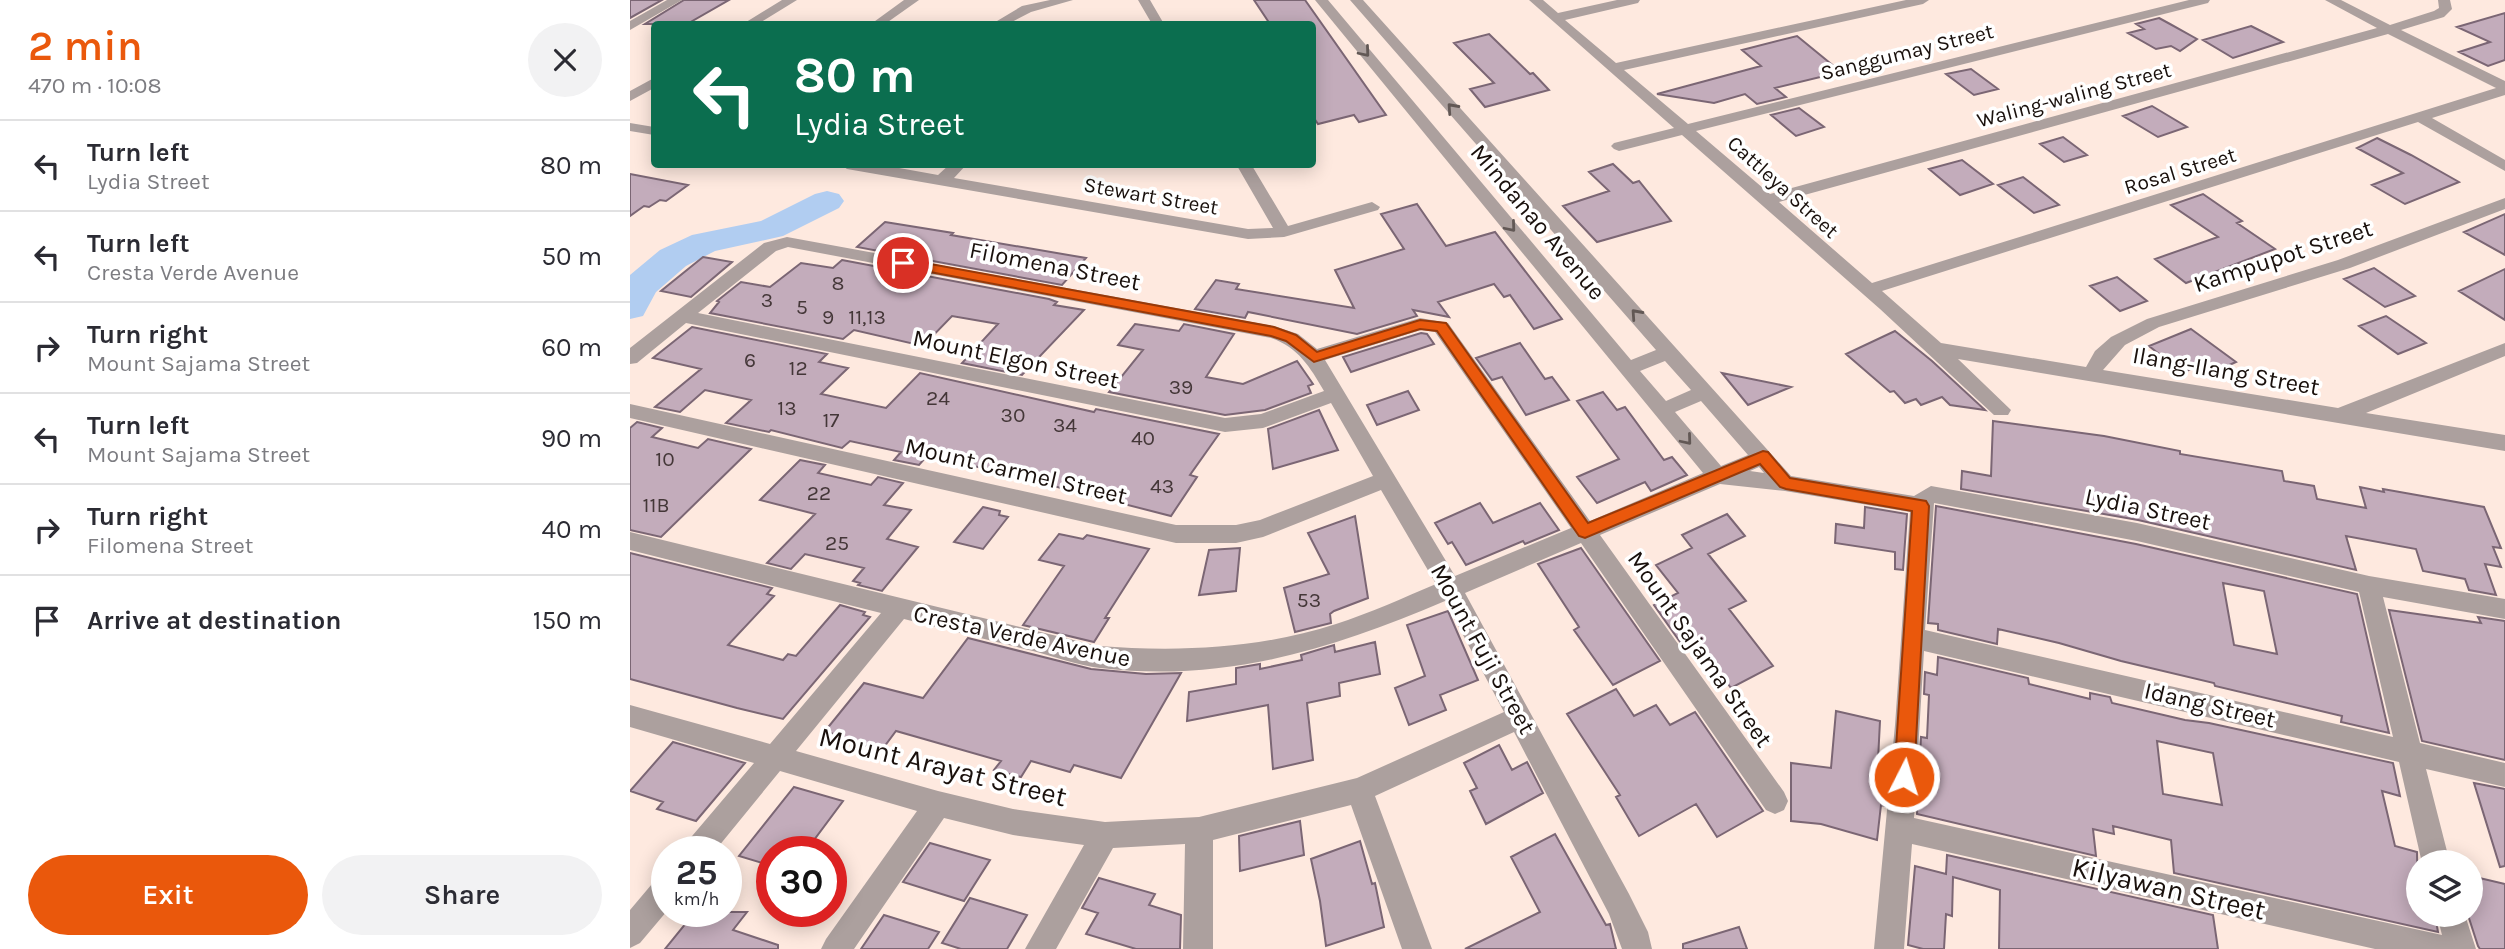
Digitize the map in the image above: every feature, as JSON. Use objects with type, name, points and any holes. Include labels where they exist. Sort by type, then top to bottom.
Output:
[{"type":"street","points":[[630,26],[676,0]]},
{"type":"street","points":[[755,21],[791,0]]},
{"type":"street","points":[[882,21],[913,0]]},
{"type":"street","points":[[1005,21],[1027,9],[1067,0]]},
{"type":"street","points":[[1144,0],[1156,21]]},
{"type":"street","name":"Mindanao Avenue","points":[[1321,0],[1717,476]]},
{"type":"street","name":"Mindanao Avenue","points":[[1356,0],[1763,457]]},
{"type":"street","name":"Cattleya Street","points":[[1535,0],[1768,200],[1937,349],[2001,410]]},
{"type":"street","points":[[1555,18],[1634,0]]},
{"type":"street","points":[[1614,68],[1923,0]]},
{"type":"street","name":"Sanggumay Street","points":[[1619,146],[2204,0]]},
{"type":"street","points":[[2330,0],[2505,88]]},
{"type":"street","name":"Waling-waling Street","points":[[1768,200],[2390,29],[2438,14],[2446,9],[2444,0]]},
{"type":"street","points":[[630,97],[651,84]]},
{"type":"street","name":"Rosal Street","points":[[1868,290],[2422,118],[2505,88]]},
{"type":"street","points":[[2422,118],[2505,166]]},
{"type":"street","points":[[630,127],[651,130]]},
{"type":"street","name":"Stewart Street","points":[[869,168],[1248,234],[1284,232],[1371,207]]},
{"type":"street","points":[[941,181],[956,168]]},
{"type":"street","points":[[1245,168],[1284,232]]},
{"type":"street","name":"Kampupot Street","points":[[2091,374],[2102,356],[2118,341],[2153,323],[2344,264],[2505,203]]},
{"type":"street","name":"Filomena Street","points":[[683,316],[778,243],[797,243],[1274,332],[1291,338],[1314,358]]},
{"type":"street","points":[[630,358],[683,316]]},
{"type":"street","name":"Mount Elgon Street","points":[[683,316],[1225,425],[1263,421],[1336,394]]},
{"type":"street","name":"Mount Sajama Street","points":[[1314,358],[1420,324],[1441,327],[1775,801]]},
{"type":"street","name":"Ilang-Ilang Street","points":[[1937,349],[2505,443]]},
{"type":"street","points":[[2336,416],[2505,349]]},
{"type":"street","points":[[1628,368],[1669,352]]},
{"type":"street","name":"Mount Fuji Street","points":[[1314,358],[1451,588],[1624,913],[1637,949]]},
{"type":"street","points":[[1662,410],[1704,392]]},
{"type":"street","name":"Mount Carmel Street","points":[[630,411],[1176,534],[1236,534],[1263,528],[1387,479]]},
{"type":"street","points":[[1763,457],[1786,483]]},
{"type":"street","name":"Cresta Verde Avenue","points":[[630,541],[1098,657],[1154,662],[1266,654],[1321,640],[1763,457]]},
{"type":"street","name":"Lydia Street","points":[[1717,476],[1786,483],[1921,506],[1923,499],[1931,494],[1940,494],[2137,532],[2369,585],[2505,610]]},
{"type":"street","points":[[1889,949],[1914,638],[1921,506]]},
{"type":"street","points":[[2369,585],[2433,850]]},
{"type":"street","points":[[710,836],[898,609]]},
{"type":"street","name":"Idang Street","points":[[1914,638],[2505,775]]},
{"type":"street","name":"Mount Arayat Street","points":[[630,716],[938,804],[1013,822],[1105,835],[1199,830],[1359,790],[1521,717]]},
{"type":"street","points":[[1359,790],[1417,949]]},
{"type":"street","points":[[836,949],[938,804]]},
{"type":"street","name":"Kilyawan Street","points":[[1899,828],[2440,949]]},
{"type":"street","points":[[1198,949],[1199,830]]},
{"type":"street","points":[[1040,949],[1105,835]]},
{"type":"street","points":[[630,933],[651,907]]},
{"type":"street","points":[[2455,927],[2461,949]]},
{"type":"building","points":[[630,0],[662,0],[630,18]]},
{"type":"building","points":[[684,0],[729,0],[692,21],[651,21],[651,24],[645,24]]},
{"type":"building","points":[[1254,0],[1305,0],[1386,115],[1359,122],[1354,115],[1318,124],[1316,21],[1268,21]]},
{"type":"building","points":[[2505,13],[2505,60],[2488,66],[2459,52],[2490,42],[2457,27]]},
{"type":"building","points":[[2159,18],[2197,39],[2180,51],[2171,46],[2156,49],[2128,33],[2144,29],[2136,24]]},
{"type":"building","points":[[2251,26],[2283,42],[2233,58],[2203,40]]},
{"type":"building","points":[[1489,34],[1549,90],[1485,107],[1470,89],[1494,83],[1454,43]]},
{"type":"building","points":[[1797,36],[1841,72],[1775,88],[1786,97],[1757,104],[1745,94],[1714,103],[1657,94],[1761,66],[1742,50]]},
{"type":"building","points":[[1971,69],[1998,89],[1974,95],[1946,74]]},
{"type":"building","points":[[2152,106],[2187,127],[2158,137],[2123,116]]},
{"type":"building","points":[[1799,108],[1824,127],[1796,136],[1771,115]]},
{"type":"building","points":[[2063,137],[2087,155],[2064,162],[2040,144]]},
{"type":"building","points":[[2377,138],[2459,182],[2405,204],[2372,185],[2403,173],[2357,148]]},
{"type":"building","points":[[1962,160],[1993,184],[1960,195],[1929,169]]},
{"type":"building","points":[[1613,164],[1633,183],[1639,181],[1671,221],[1597,242],[1563,206],[1609,191],[1589,172]]},
{"type":"building","points":[[630,174],[688,185],[666,201],[660,200],[649,207],[644,206],[630,216]]},
{"type":"building","points":[[2023,177],[2059,205],[2034,213],[1998,185]]},
{"type":"building","points":[[2203,194],[2242,221],[2237,223],[2275,249],[2186,283],[2155,259],[2218,237],[2171,205]]},
{"type":"building","points":[[1417,204],[1446,246],[1495,232],[1562,319],[1534,329],[1510,295],[1504,297],[1494,284],[1438,302],[1449,317],[1413,310],[1417,316],[1357,334],[1248,312],[1245,318],[1195,309],[1216,280],[1239,284],[1236,289],[1354,308],[1335,270],[1404,249],[1381,214]]},
{"type":"building","points":[[2505,214],[2505,255],[2464,232]]},
{"type":"building","points":[[885,222],[1086,258],[1062,285],[857,247]]},
{"type":"building","points":[[703,257],[732,262],[691,297],[661,291]]},
{"type":"building","points":[[842,260],[1049,299],[1057,302],[1054,305],[1084,310],[1022,375],[962,363],[998,324],[952,316],[923,346],[854,330],[843,339],[710,313],[719,302],[717,301],[741,282],[770,287],[801,263],[833,268]]},
{"type":"building","points":[[2374,268],[2415,296],[2385,307],[2344,279]]},
{"type":"building","points":[[2505,269],[2505,320],[2459,291]]},
{"type":"building","points":[[2117,277],[2147,301],[2120,311],[2090,286]]},
{"type":"building","points":[[2386,316],[2426,343],[2398,354],[2359,326]]},
{"type":"building","points":[[1135,324],[1179,331],[1184,324],[1234,334],[1206,377],[1243,384],[1297,361],[1313,384],[1308,386],[1311,393],[1265,410],[1225,415],[1109,392],[1143,350],[1118,345]]},
{"type":"building","points":[[692,327],[827,354],[819,362],[848,368],[821,394],[886,408],[920,373],[1094,412],[1096,409],[1219,434],[1190,475],[1197,477],[1171,516],[983,468],[926,457],[919,465],[894,460],[901,452],[850,441],[842,448],[771,430],[769,432],[726,423],[751,400],[705,390],[680,412],[655,407],[701,369],[653,358]]},
{"type":"building","points":[[2191,329],[2236,362],[2205,376],[2194,367],[2183,373],[2149,346]]},
{"type":"building","points":[[1895,331],[1985,410],[1950,405],[1942,397],[1921,405],[1916,399],[1905,403],[1894,391],[1890,392],[1846,354]]},
{"type":"building","points":[[1421,333],[1427,334],[1434,344],[1351,372],[1343,357]]},
{"type":"building","points":[[1520,343],[1545,379],[1552,377],[1569,400],[1526,415],[1502,377],[1492,380],[1476,358]]},
{"type":"building","points":[[1722,373],[1791,387],[1748,405]]},
{"type":"building","points":[[1408,391],[1419,410],[1377,425],[1367,405]]},
{"type":"building","points":[[1603,392],[1617,410],[1625,407],[1664,460],[1672,457],[1687,475],[1651,491],[1645,482],[1597,503],[1577,477],[1619,459],[1577,401]]},
{"type":"building","points":[[1319,410],[1338,450],[1273,469],[1268,429]]},
{"type":"building","points":[[1993,421],[2104,436],[2180,451],[2180,454],[2282,471],[2284,481],[2314,486],[2317,499],[2366,508],[2360,487],[2484,507],[2501,548],[2493,547],[2501,567],[2485,564],[2496,595],[2469,590],[2465,579],[2423,571],[2416,549],[2346,536],[2356,570],[2138,520],[1961,489],[1962,471],[1991,476]]},
{"type":"building","points":[[637,422],[662,428],[652,437],[698,448],[708,439],[751,449],[661,537],[630,530],[630,428]]},
{"type":"building","points":[[800,460],[825,465],[818,473],[871,485],[878,477],[903,483],[884,505],[911,510],[887,539],[918,547],[882,591],[858,585],[860,583],[853,581],[864,568],[805,554],[791,569],[767,563],[815,514],[760,500]]},
{"type":"building","points":[[1480,503],[1493,523],[1540,503],[1559,530],[1525,544],[1523,541],[1466,565],[1452,542],[1448,544],[1435,523]]},
{"type":"building","points":[[1936,506],[2136,544],[2357,594],[2389,733],[2341,722],[2342,716],[2215,686],[2214,683],[2059,643],[1998,629],[1997,644],[1938,630],[1938,624],[1928,623]],"holes":[[[2223,583],[2264,591],[2277,654],[2234,645]]]},
{"type":"building","points":[[983,507],[1000,511],[999,515],[1008,517],[983,549],[954,542]]},
{"type":"building","points":[[1865,507],[1907,514],[1903,570],[1895,569],[1895,552],[1835,543],[1836,524],[1864,528]]},
{"type":"building","points":[[1727,514],[1745,536],[1708,554],[1746,601],[1729,609],[1773,666],[1731,688],[1697,642],[1685,649],[1654,605],[1678,593],[1656,565],[1692,548],[1682,535]]},
{"type":"building","points":[[1355,516],[1368,598],[1334,611],[1330,614],[1331,623],[1295,632],[1284,588],[1329,574],[1308,533]]},
{"type":"building","points":[[1059,534],[1083,539],[1087,535],[1149,549],[1105,618],[1109,618],[1094,642],[1023,625],[1064,566],[1039,560]]},
{"type":"building","points":[[1240,548],[1236,591],[1199,595],[1209,550]]},
{"type":"building","points":[[1581,548],[1660,661],[1613,685],[1574,630],[1579,627],[1538,564]]},
{"type":"building","points":[[630,553],[772,588],[767,594],[774,596],[728,645],[783,660],[788,654],[796,656],[840,605],[865,612],[863,615],[870,617],[783,719],[737,708],[630,679]]},
{"type":"building","points":[[2389,610],[2481,623],[2478,617],[2505,621],[2505,760],[2422,741]]},
{"type":"building","points":[[1448,611],[1478,680],[1440,695],[1446,710],[1409,725],[1395,688],[1425,676],[1407,625]]},
{"type":"building","points":[[968,638],[1091,669],[1146,674],[1181,673],[1121,778],[1074,765],[1070,772],[1031,761],[1021,777],[994,770],[1001,761],[896,731],[881,751],[825,731],[864,683],[923,698]]},
{"type":"building","points":[[1375,642],[1380,674],[1339,683],[1340,696],[1307,703],[1313,760],[1273,769],[1268,705],[1187,721],[1189,692],[1236,684],[1236,668],[1260,664],[1260,669],[1302,660],[1301,655],[1334,645],[1335,652]]},
{"type":"building","points":[[1938,657],[2028,678],[2029,684],[2090,699],[2090,693],[2110,697],[2112,703],[2393,763],[2400,796],[2382,791],[2395,846],[2410,850],[2406,850],[2406,925],[2174,873],[2171,840],[2113,826],[2114,834],[2093,829],[2096,856],[1917,814],[1921,737],[1927,738],[1929,695],[1924,694],[1925,672],[1937,675]],"holes":[[[2157,741],[2213,753],[2222,805],[2163,794]]]},
{"type":"building","points":[[1616,689],[1634,716],[1656,705],[1670,725],[1695,712],[1763,811],[1717,837],[1696,804],[1639,836],[1616,797],[1620,795],[1567,714]]},
{"type":"building","points":[[1836,711],[1880,721],[1877,780],[1887,783],[1885,806],[1881,805],[1877,840],[1821,824],[1791,821],[1791,763],[1831,768]]},
{"type":"building","points":[[673,742],[745,763],[696,821],[657,809],[663,802],[630,791]]},
{"type":"building","points":[[1499,745],[1512,770],[1527,762],[1543,793],[1486,824],[1470,791],[1477,788],[1464,763]]},
{"type":"building","points":[[2474,783],[2505,789],[2505,866],[2500,867]]},
{"type":"building","points":[[794,787],[843,801],[817,836],[756,836],[756,861],[742,857],[742,852]]},
{"type":"building","points":[[1300,821],[1304,855],[1240,871],[1239,836]]},
{"type":"building","points":[[1555,834],[1606,925],[1610,924],[1616,949],[1465,949],[1540,912],[1511,857]]},
{"type":"building","points":[[1360,841],[1372,884],[1375,883],[1384,927],[1326,946],[1311,859]]},
{"type":"building","points":[[930,843],[990,860],[964,901],[903,882]]},
{"type":"building","points":[[1947,855],[2213,915],[2218,949],[1999,949],[2000,890],[1953,877],[1952,916],[1946,914],[1944,949],[1923,949],[1908,945],[1915,866],[1946,874]]},
{"type":"building","points":[[1099,878],[1155,894],[1149,905],[1181,915],[1180,949],[1136,949],[1086,934],[1098,913],[1082,908]]},
{"type":"building","points":[[2483,879],[2505,884],[2505,949],[2480,949],[2472,927],[2483,927]]},
{"type":"building","points":[[970,898],[1027,915],[1007,949],[961,949],[942,943]]},
{"type":"building","points":[[884,915],[939,932],[928,949],[861,949]]},
{"type":"building","points":[[683,927],[735,927],[733,930],[778,945],[778,949],[665,949]]},
{"type":"building","points":[[1739,927],[1747,949],[1683,949],[1683,944]]},
{"type":"building","points":[[2416,927],[2437,927],[2438,932]]},
{"type":"waterway","points":[[630,307],[640,286],[673,258],[704,243],[771,229],[827,201]]},
{"type":"route","points":[[903,263],[1274,332],[1291,338],[1314,358],[1420,324],[1441,327],[1585,532],[1763,457],[1786,483],[1921,506],[1904,777]]}]
